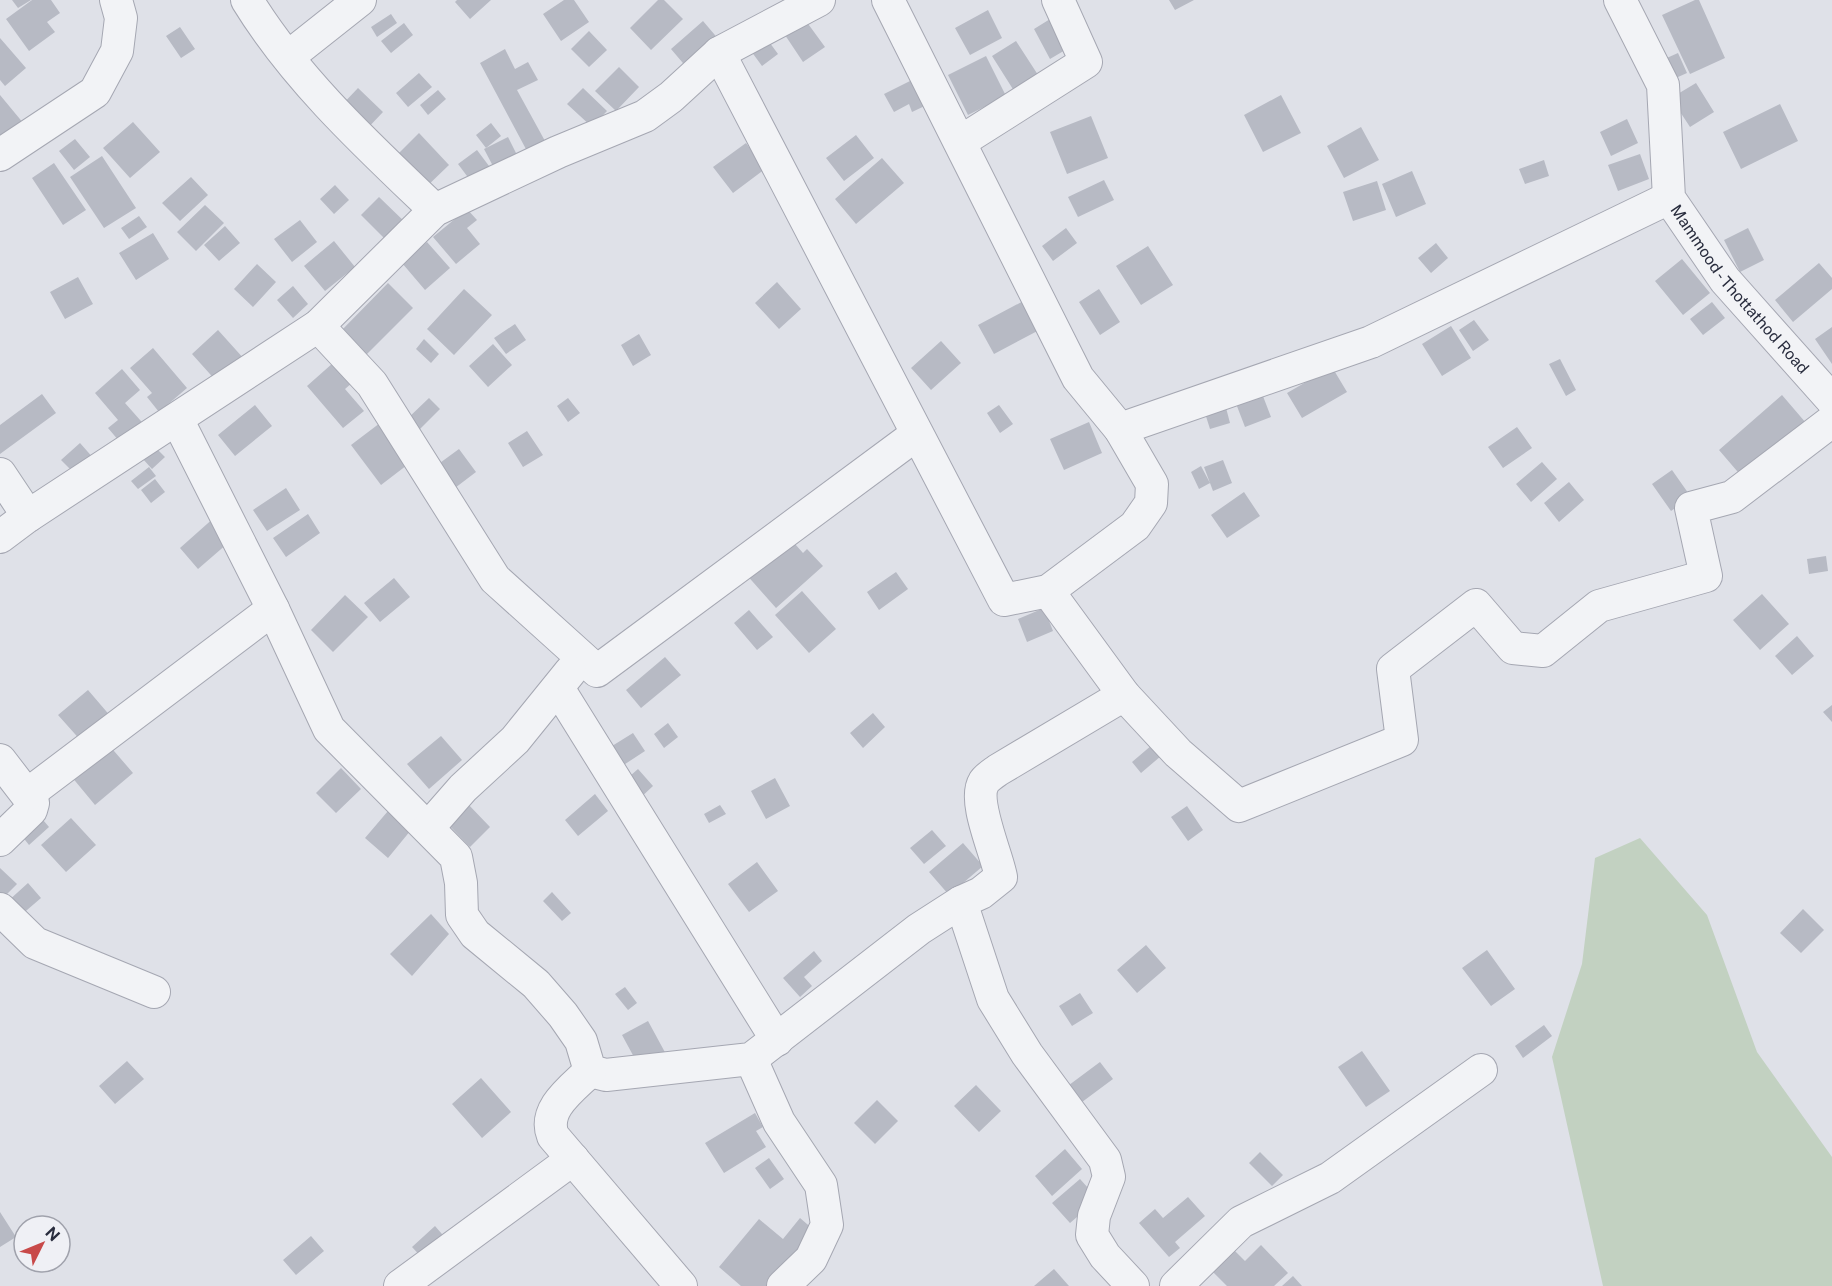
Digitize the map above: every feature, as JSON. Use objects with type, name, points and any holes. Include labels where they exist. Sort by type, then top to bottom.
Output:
[{"type":"street","points":[[0,155],[95,92],[117,51],[121,18],[116,0]]},
{"type":"street","points":[[247,0],[288,57],[363,141],[435,210]]},
{"type":"street","points":[[288,57],[360,0]]},
{"type":"street","points":[[0,537],[28,516],[318,326],[435,210],[558,152],[645,116],[671,97],[719,53],[819,0]]},
{"type":"street","points":[[719,53],[1004,600],[1048,591],[1135,526],[1151,503],[1152,484],[1120,429],[1078,378],[888,0]]},
{"type":"street","points":[[960,142],[1086,62],[1058,0]]},
{"type":"street","name":"Mammood - Thottathod Road","points":[[1620,0],[1663,85],[1669,198],[1725,280],[1832,400]]},
{"type":"street","points":[[1120,429],[1371,342],[1669,198]]},
{"type":"street","points":[[318,326],[372,384],[495,579],[597,671],[917,434]]},
{"type":"street","points":[[177,419],[273,609],[329,729],[456,857],[461,883],[462,915],[475,934],[536,984],[563,1015],[581,1041],[590,1071]]},
{"type":"street","points":[[1048,591],[1124,695],[1178,753],[1239,806],[1402,740],[1393,669],[1476,605],[1513,648],[1543,651],[1599,606],[1706,576],[1691,508],[1732,497],[1832,421]]},
{"type":"street","points":[[0,474],[28,516]]},
{"type":"street","points":[[28,794],[273,609]]},
{"type":"street","points":[[428,828],[463,788],[515,740],[582,657]]},
{"type":"street","points":[[558,688],[777,1040]]},
{"type":"street","points":[[590,1071],[606,1075],[751,1059],[919,929],[961,902],[981,893],[1001,877],[998,856],[985,824],[980,800],[983,782],[998,770],[1124,695]]},
{"type":"street","points":[[0,760],[33,803],[31,810],[0,840]]},
{"type":"street","points":[[961,902],[993,999],[1027,1054],[1105,1160],[1109,1177],[1094,1216],[1092,1235],[1105,1256],[1133,1286]]},
{"type":"street","points":[[0,909],[35,943],[154,992]]},
{"type":"street","points":[[751,1059],[779,1122],[821,1185],[827,1225],[811,1259],[783,1286]]},
{"type":"street","points":[[1187,1282],[1240,1222],[1330,1178],[1481,1070]]},
{"type":"street","points":[[590,1071],[560,1101],[550,1116],[549,1126],[553,1136],[681,1285]]},
{"type":"street","points":[[400,1286],[503,1208],[573,1159]]},
{"type":"green space","points":[[1640,838],[1707,915],[1757,1052],[1832,1157],[1832,1286],[1603,1286],[1552,1057],[1582,964],[1595,858]]},
{"type":"building","points":[[12,0],[31,0],[18,8]]},
{"type":"building","points":[[32,0],[51,0],[60,13],[47,22],[55,32],[29,51],[6,19]]},
{"type":"building","points":[[457,0],[491,0],[470,19],[455,2]]},
{"type":"building","points":[[564,0],[574,0],[589,22],[561,41],[543,14]]},
{"type":"building","points":[[658,0],[664,0],[683,19],[651,50],[630,28]]},
{"type":"building","points":[[1169,0],[1194,0],[1175,10]]},
{"type":"building","points":[[1699,0],[1725,58],[1690,74],[1662,15]]},
{"type":"building","points":[[988,10],[1002,38],[970,55],[955,28]]},
{"type":"building","points":[[391,14],[397,23],[377,37],[371,27]]},
{"type":"building","points":[[1055,16],[1072,46],[1050,59],[1034,29]]},
{"type":"building","points":[[703,21],[720,41],[688,69],[671,49]]},
{"type":"building","points":[[806,21],[825,47],[803,62],[785,35]]},
{"type":"building","points":[[404,23],[413,35],[391,53],[381,41]]},
{"type":"building","points":[[180,27],[195,49],[181,58],[166,36]]},
{"type":"building","points":[[589,31],[607,50],[589,67],[571,49]]},
{"type":"building","points":[[0,38],[26,68],[5,86],[0,80]]},
{"type":"building","points":[[767,39],[778,54],[762,66],[751,51]]},
{"type":"building","points":[[1016,41],[1040,78],[1016,94],[992,56]]},
{"type":"building","points":[[505,49],[515,69],[528,62],[538,80],[517,90],[545,141],[527,151],[480,63]]},
{"type":"building","points":[[1678,53],[1687,73],[1669,81],[1660,61]]},
{"type":"building","points":[[986,56],[1006,96],[968,115],[948,75]]},
{"type":"building","points":[[619,67],[639,87],[616,111],[595,91]]},
{"type":"building","points":[[419,73],[432,87],[408,107],[396,93]]},
{"type":"building","points":[[918,77],[931,103],[912,112],[909,104],[894,112],[884,94]]},
{"type":"building","points":[[1696,83],[1714,112],[1690,127],[1671,98]]},
{"type":"building","points":[[358,88],[383,112],[364,132],[339,108]]},
{"type":"building","points":[[583,88],[607,111],[592,127],[567,104]]},
{"type":"building","points":[[438,90],[446,99],[428,115],[420,105]]},
{"type":"building","points":[[0,95],[29,130],[0,145]]},
{"type":"building","points":[[1281,95],[1301,133],[1263,152],[1244,115]]},
{"type":"building","points":[[1780,104],[1798,141],[1741,169],[1723,132]]},
{"type":"building","points":[[1091,116],[1108,158],[1067,174],[1050,132]]},
{"type":"building","points":[[1627,119],[1638,143],[1611,156],[1600,132]]},
{"type":"building","points":[[133,122],[160,152],[130,178],[103,148]]},
{"type":"building","points":[[491,123],[501,136],[486,148],[476,135]]},
{"type":"building","points":[[1361,127],[1379,160],[1344,178],[1327,146]]},
{"type":"building","points":[[419,133],[449,165],[422,191],[392,160]]},
{"type":"building","points":[[856,135],[874,158],[844,181],[826,158]]},
{"type":"building","points":[[508,137],[517,155],[494,168],[484,149]]},
{"type":"building","points":[[75,139],[90,157],[74,170],[59,151]]},
{"type":"building","points":[[746,143],[765,169],[733,193],[713,167]]},
{"type":"building","points":[[477,150],[489,166],[470,180],[458,164]]},
{"type":"building","points":[[1640,154],[1649,179],[1618,191],[1608,165]]},
{"type":"building","points":[[102,156],[136,208],[104,228],[70,177]]},
{"type":"building","points":[[882,158],[904,183],[856,224],[835,199]]},
{"type":"building","points":[[1544,160],[1549,176],[1525,184],[1519,169]]},
{"type":"building","points":[[54,163],[86,210],[63,225],[32,178]]},
{"type":"building","points":[[1412,171],[1426,204],[1396,217],[1382,184]]},
{"type":"building","points":[[191,177],[208,195],[180,221],[162,203]]},
{"type":"building","points":[[1104,180],[1114,200],[1078,217],[1068,197]]},
{"type":"building","points":[[1377,181],[1386,210],[1353,221],[1343,192]]},
{"type":"building","points":[[335,185],[349,200],[334,214],[320,199]]},
{"type":"building","points":[[379,197],[408,225],[390,244],[361,215]]},
{"type":"building","points":[[205,205],[224,223],[196,251],[177,232]]},
{"type":"building","points":[[467,209],[477,220],[467,228],[480,244],[456,264],[433,237]]},
{"type":"building","points":[[139,216],[147,227],[129,239],[121,228]]},
{"type":"building","points":[[300,220],[317,242],[292,262],[274,239]]},
{"type":"building","points":[[225,226],[240,243],[219,261],[204,245]]},
{"type":"building","points":[[1066,228],[1077,243],[1053,261],[1042,246]]},
{"type":"building","points":[[1748,228],[1764,260],[1740,272],[1724,240]]},
{"type":"building","points":[[153,233],[169,259],[136,280],[119,253]]},
{"type":"building","points":[[334,241],[355,267],[325,291],[304,266]]},
{"type":"building","points":[[427,242],[450,268],[425,290],[402,263]]},
{"type":"building","points":[[1436,243],[1448,258],[1431,273],[1418,258]]},
{"type":"building","points":[[1148,246],[1173,285],[1141,305],[1116,266]]},
{"type":"building","points":[[1682,259],[1710,293],[1683,315],[1655,281]]},
{"type":"building","points":[[1819,263],[1832,278],[1832,289],[1793,322],[1775,300]]},
{"type":"building","points":[[257,264],[276,282],[253,307],[234,289]]},
{"type":"building","points":[[78,277],[93,304],[65,319],[50,292]]},
{"type":"building","points":[[777,282],[801,309],[779,329],[755,303]]},
{"type":"building","points":[[388,283],[413,308],[365,356],[340,332]]},
{"type":"building","points":[[293,286],[308,304],[293,318],[277,300]]},
{"type":"building","points":[[464,289],[492,315],[454,355],[427,329]]},
{"type":"building","points":[[1099,289],[1120,322],[1100,335],[1079,302]]},
{"type":"building","points":[[1029,298],[1045,327],[994,354],[978,325]]},
{"type":"building","points":[[1712,302],[1725,318],[1703,335],[1690,319]]},
{"type":"building","points":[[1474,320],[1489,340],[1473,351],[1459,330]]},
{"type":"building","points":[[515,324],[526,340],[506,354],[494,338]]},
{"type":"building","points":[[1451,326],[1471,358],[1442,376],[1422,344]]},
{"type":"building","points":[[1832,327],[1832,364],[1815,339]]},
{"type":"building","points":[[218,330],[245,360],[218,383],[192,354]]},
{"type":"building","points":[[639,334],[651,355],[633,366],[621,345]]},
{"type":"building","points":[[424,339],[439,354],[431,363],[416,349]]},
{"type":"building","points":[[941,341],[961,363],[931,390],[911,368]]},
{"type":"building","points":[[493,344],[512,365],[488,387],[469,366]]},
{"type":"building","points":[[153,348],[187,388],[159,412],[147,397],[152,393],[130,368]]},
{"type":"building","points":[[342,355],[360,376],[345,389],[364,411],[343,428],[307,386]]},
{"type":"building","points":[[1560,359],[1576,390],[1566,396],[1549,364]]},
{"type":"building","points":[[1332,367],[1347,392],[1302,418],[1287,393]]},
{"type":"building","points":[[122,369],[140,390],[125,403],[148,429],[125,448],[108,428],[118,420],[95,393]]},
{"type":"building","points":[[1261,391],[1271,417],[1245,427],[1235,401]]},
{"type":"building","points":[[42,394],[56,413],[0,454],[0,425]]},
{"type":"building","points":[[1782,395],[1806,423],[1743,478],[1719,450]]},
{"type":"building","points":[[429,398],[440,409],[417,432],[406,420]]},
{"type":"building","points":[[568,398],[580,413],[568,422],[557,406]]},
{"type":"building","points":[[1225,404],[1230,423],[1210,429],[1204,410]]},
{"type":"building","points":[[255,405],[272,426],[235,456],[218,435]]},
{"type":"building","points":[[999,405],[1013,424],[1000,433],[987,413]]},
{"type":"building","points":[[1089,422],[1102,453],[1064,470],[1050,439]]},
{"type":"building","points":[[380,423],[411,462],[381,485],[351,445]]},
{"type":"building","points":[[1517,427],[1532,448],[1503,468],[1488,447]]},
{"type":"building","points":[[527,431],[543,455],[523,467],[508,443]]},
{"type":"building","points":[[80,443],[95,460],[77,476],[61,460]]},
{"type":"building","points":[[154,446],[165,457],[152,469],[142,458]]},
{"type":"building","points":[[459,449],[476,472],[451,491],[433,468]]},
{"type":"building","points":[[1223,460],[1232,483],[1213,491],[1204,467]]},
{"type":"building","points":[[1542,462],[1557,479],[1531,502],[1516,484]]},
{"type":"building","points":[[1201,466],[1210,483],[1199,489],[1191,472]]},
{"type":"building","points":[[149,467],[156,476],[138,489],[131,481]]},
{"type":"building","points":[[1672,470],[1691,497],[1671,511],[1652,484]]},
{"type":"building","points":[[155,479],[165,492],[151,503],[141,490]]},
{"type":"building","points":[[1569,482],[1584,500],[1559,522],[1544,503]]},
{"type":"building","points":[[286,488],[300,510],[267,531],[253,510]]},
{"type":"building","points":[[1244,492],[1260,516],[1227,538],[1211,515]]},
{"type":"building","points":[[308,514],[320,533],[286,557],[273,538]]},
{"type":"building","points":[[216,516],[235,537],[198,569],[180,548]]},
{"type":"building","points":[[787,535],[803,553],[807,549],[823,566],[776,608],[745,573]]},
{"type":"building","points":[[1826,556],[1828,571],[1809,574],[1807,559]]},
{"type":"building","points":[[896,572],[908,589],[879,610],[867,592]]},
{"type":"building","points":[[394,578],[410,597],[380,622],[364,603]]},
{"type":"building","points":[[802,591],[836,629],[809,653],[775,615]]},
{"type":"building","points":[[1762,594],[1789,624],[1760,650],[1733,620]]},
{"type":"building","points":[[345,595],[368,617],[333,652],[311,630]]},
{"type":"building","points":[[1044,608],[1053,631],[1027,642],[1018,619]]},
{"type":"building","points":[[749,610],[773,637],[757,650],[734,623]]},
{"type":"building","points":[[1797,636],[1814,656],[1792,675],[1775,656]]},
{"type":"building","points":[[665,657],[681,675],[641,708],[626,690]]},
{"type":"building","points":[[88,690],[112,718],[83,743],[58,715]]},
{"type":"building","points":[[1832,705],[1832,722],[1823,712]]},
{"type":"building","points":[[873,713],[885,727],[863,748],[850,733]]},
{"type":"building","points":[[668,723],[678,737],[664,748],[654,734]]},
{"type":"building","points":[[633,733],[645,751],[616,770],[604,751]]},
{"type":"building","points":[[441,736],[462,760],[429,789],[407,764]]},
{"type":"building","points":[[108,744],[133,773],[95,805],[71,776]]},
{"type":"building","points":[[1152,745],[1161,756],[1141,773],[1132,762]]},
{"type":"building","points":[[341,768],[361,789],[336,813],[316,793]]},
{"type":"building","points":[[638,769],[653,786],[638,800],[622,783]]},
{"type":"building","points":[[775,778],[790,806],[766,819],[751,791]]},
{"type":"building","points":[[595,794],[608,811],[578,836],[565,820]]},
{"type":"building","points":[[466,802],[490,827],[470,847],[446,822]]},
{"type":"building","points":[[720,805],[726,814],[709,823],[704,814]]},
{"type":"building","points":[[1187,806],[1203,830],[1188,841],[1171,817]]},
{"type":"building","points":[[388,811],[411,830],[388,858],[365,838]]},
{"type":"building","points":[[38,814],[49,827],[29,845],[18,831]]},
{"type":"building","points":[[71,818],[96,845],[66,872],[41,845]]},
{"type":"building","points":[[932,830],[946,846],[924,864],[910,848]]},
{"type":"building","points":[[963,843],[983,866],[949,895],[929,872]]},
{"type":"building","points":[[757,862],[778,891],[749,912],[728,884]]},
{"type":"building","points":[[0,868],[17,884],[2,899],[0,897]]},
{"type":"building","points":[[28,883],[41,898],[20,916],[7,902]]},
{"type":"building","points":[[552,892],[571,913],[562,921],[543,901]]},
{"type":"building","points":[[1803,909],[1824,930],[1801,953],[1780,933]]},
{"type":"building","points":[[431,914],[449,934],[412,976],[390,954]]},
{"type":"building","points":[[1146,945],[1166,968],[1137,993],[1117,970]]},
{"type":"building","points":[[1487,950],[1515,989],[1491,1006],[1462,968]]},
{"type":"building","points":[[814,951],[822,961],[804,977],[812,986],[800,997],[783,978]]},
{"type":"building","points":[[625,987],[637,1003],[628,1010],[615,994]]},
{"type":"building","points":[[1080,993],[1093,1013],[1072,1026],[1059,1006]]},
{"type":"building","points":[[648,1021],[667,1056],[641,1070],[622,1035]]},
{"type":"building","points":[[1544,1025],[1552,1036],[1523,1058],[1515,1046]]},
{"type":"building","points":[[1362,1051],[1390,1091],[1366,1107],[1338,1067]]},
{"type":"building","points":[[127,1061],[144,1079],[115,1104],[99,1086]]},
{"type":"building","points":[[1100,1062],[1113,1079],[1074,1108],[1061,1091]]},
{"type":"building","points":[[481,1078],[511,1112],[482,1138],[452,1104]]},
{"type":"building","points":[[976,1085],[1001,1111],[979,1132],[954,1106]]},
{"type":"building","points":[[877,1100],[898,1121],[875,1144],[854,1123]]},
{"type":"building","points":[[755,1113],[763,1127],[756,1131],[766,1147],[724,1173],[705,1143]]},
{"type":"building","points":[[1065,1149],[1082,1169],[1052,1196],[1035,1176]]},
{"type":"building","points":[[1260,1152],[1283,1175],[1272,1186],[1249,1163]]},
{"type":"building","points":[[769,1158],[784,1179],[770,1189],[755,1168]]},
{"type":"building","points":[[1080,1179],[1098,1199],[1070,1223],[1052,1203]]},
{"type":"building","points":[[1188,1197],[1205,1216],[1175,1242],[1180,1248],[1169,1257],[1139,1223],[1155,1209],[1163,1218]]},
{"type":"building","points":[[0,1212],[12,1231],[12,1240],[0,1247]]},
{"type":"building","points":[[800,1218],[814,1230],[775,1286],[741,1286],[719,1267],[759,1219],[783,1239]]},
{"type":"building","points":[[435,1226],[448,1241],[425,1261],[412,1247]]},
{"type":"building","points":[[311,1236],[324,1251],[296,1275],[283,1260]]},
{"type":"building","points":[[1261,1245],[1288,1273],[1274,1286],[1227,1286],[1213,1272],[1234,1250],[1245,1261]]},
{"type":"building","points":[[1054,1269],[1069,1286],[1034,1286]]},
{"type":"building","points":[[1293,1276],[1302,1286],[1282,1286]]}]
